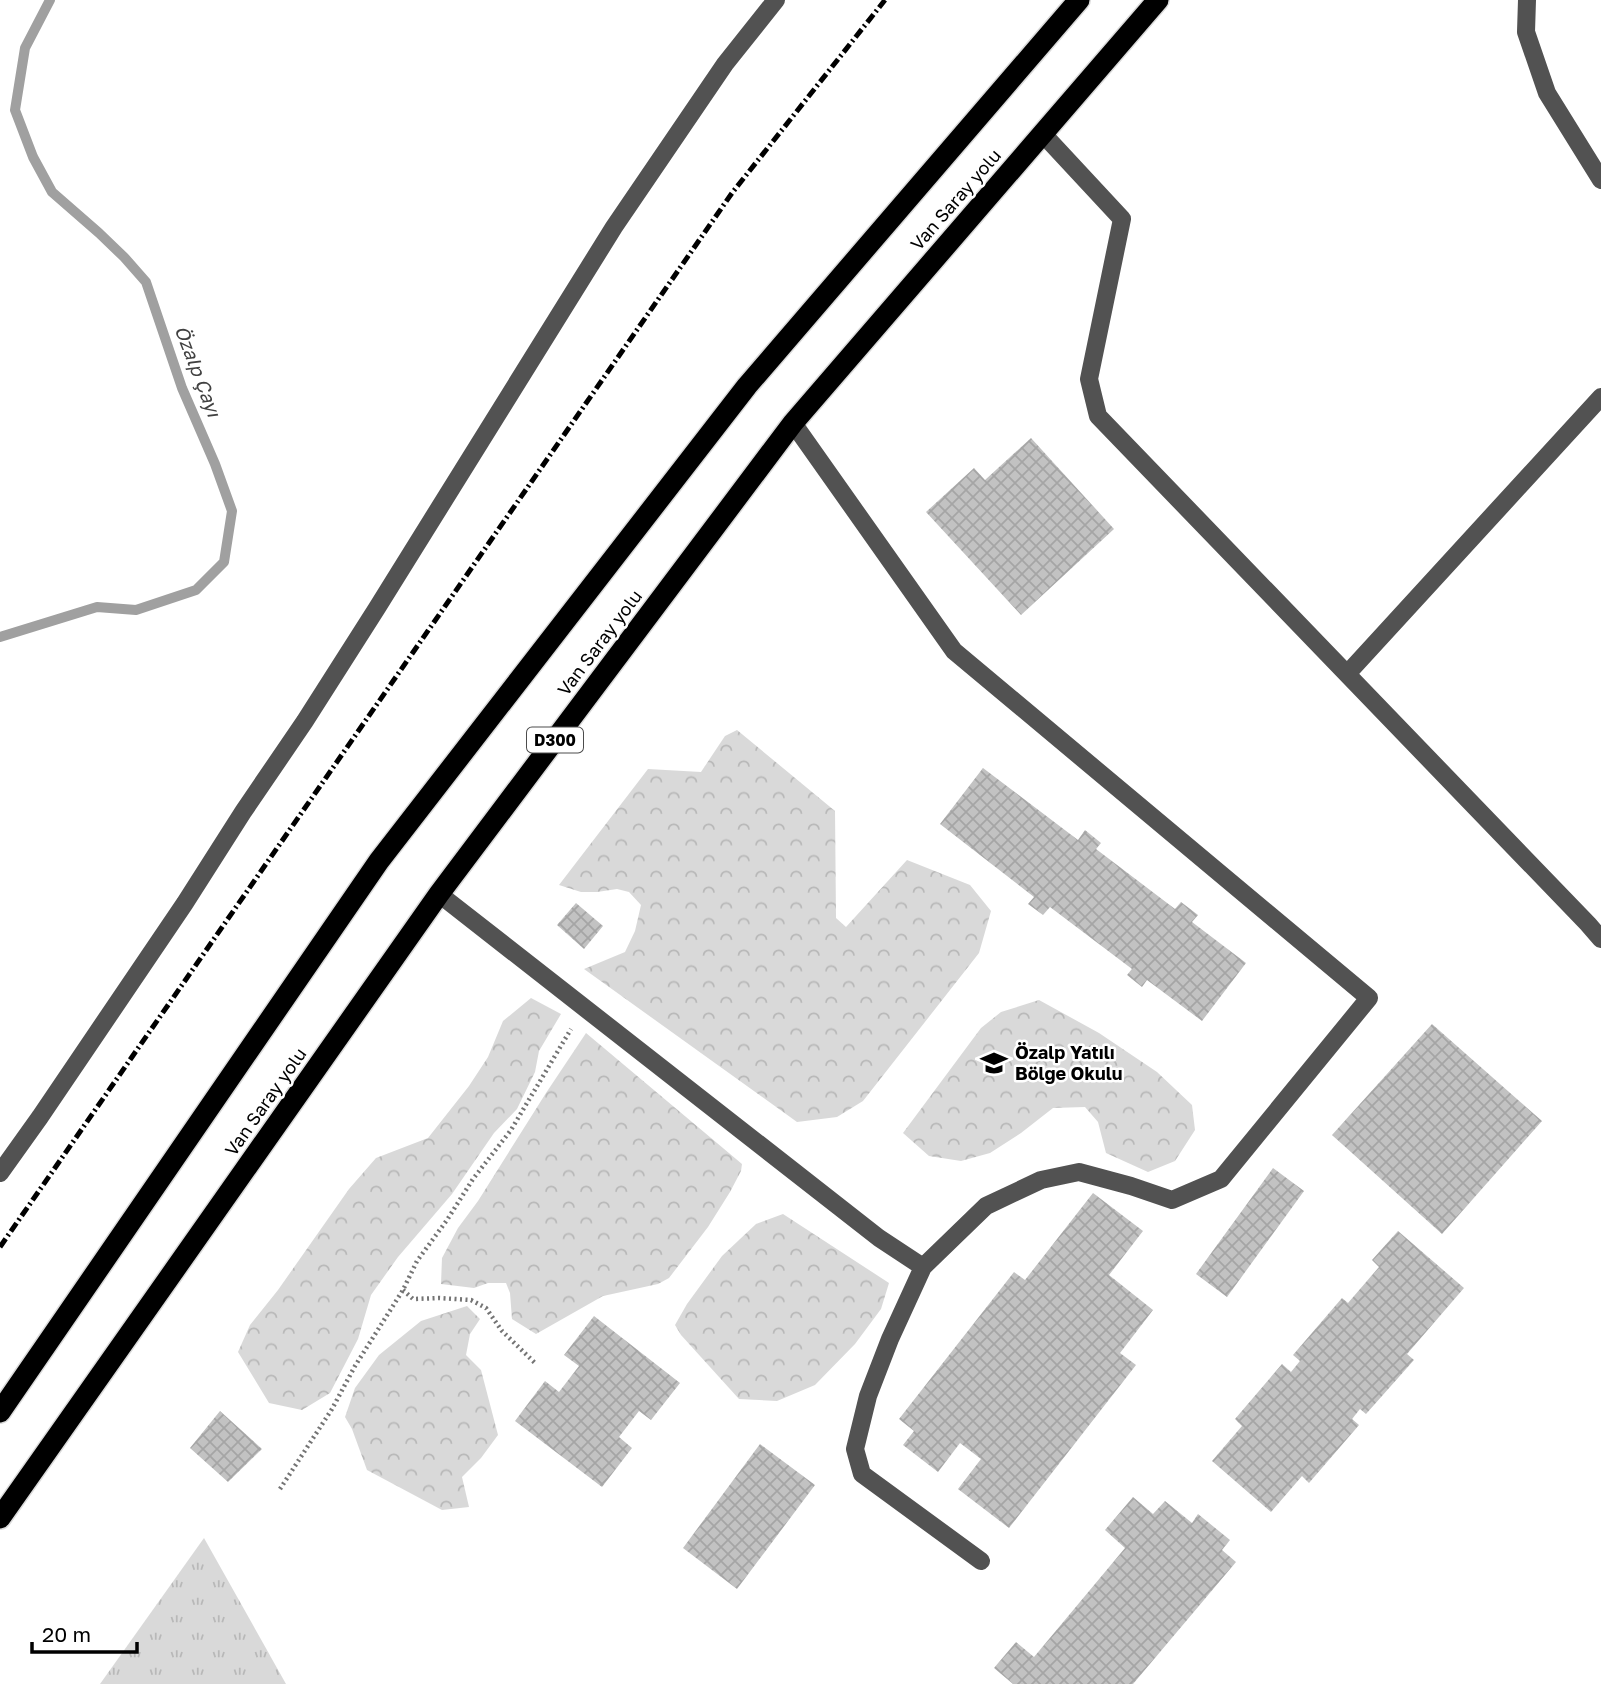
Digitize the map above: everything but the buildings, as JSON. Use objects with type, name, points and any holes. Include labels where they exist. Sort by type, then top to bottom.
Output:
[{"type":"highway","name":"Van Saray yolu","points":[[0,1412],[379,861],[747,386],[1079,0]]},
{"type":"highway","name":"Van Saray yolu","points":[[0,1518],[439,894],[793,424],[1158,0]]},
{"type":"street","points":[[0,1173],[185,903],[305,721],[614,227],[725,64],[776,0]]},
{"type":"street","points":[[1527,0],[1526,32],[1547,93],[1601,180]]},
{"type":"street","points":[[1043,134],[1122,219],[1089,379],[1098,416],[1601,939]]},
{"type":"street","points":[[1347,674],[1601,397]]},
{"type":"street","points":[[793,424],[954,652],[1369,998],[1221,1179],[1172,1200],[1079,1172],[1041,1180],[986,1206],[923,1268],[868,1395],[855,1449],[862,1474],[981,1561]]},
{"type":"street","points":[[439,894],[880,1238],[923,1268]]},
{"type":"path","points":[[280,1489],[332,1409],[355,1366],[403,1290],[417,1261],[473,1179],[511,1130],[584,1007]]},
{"type":"path","points":[[403,1290],[413,1299],[471,1300],[486,1308],[502,1331],[535,1363]]},
{"type":"green space","points":[[737,730],[835,811],[836,918],[846,927],[907,860],[970,885],[991,911],[979,953],[863,1101],[837,1117],[797,1122],[584,969],[625,952],[635,931],[641,905],[629,892],[617,889],[581,892],[559,885],[648,769],[701,772],[725,736]]},
{"type":"green space","points":[[531,998],[561,1014],[539,1051],[535,1072],[517,1109],[494,1133],[452,1194],[398,1257],[371,1295],[358,1339],[330,1393],[302,1410],[269,1403],[238,1352],[250,1325],[349,1189],[376,1158],[428,1138],[488,1057],[503,1021]]},
{"type":"green space","points":[[1039,1000],[1099,1033],[1157,1072],[1192,1105],[1195,1130],[1175,1161],[1148,1172],[1106,1153],[1098,1122],[1085,1107],[1053,1108],[990,1153],[961,1161],[929,1156],[903,1133],[981,1028],[1001,1012]]},
{"type":"green space","points":[[586,1033],[742,1164],[741,1171],[708,1227],[669,1278],[658,1284],[603,1296],[536,1334],[512,1319],[510,1293],[506,1283],[488,1283],[474,1288],[441,1284],[442,1258],[458,1228]]},
{"type":"green space","points":[[783,1214],[889,1283],[881,1309],[855,1344],[815,1385],[777,1401],[739,1399],[675,1325],[722,1256],[756,1224]]},
{"type":"green space","points":[[467,1306],[480,1319],[470,1334],[466,1355],[481,1370],[498,1435],[462,1477],[469,1507],[442,1510],[367,1470],[345,1417],[355,1388],[379,1355],[421,1321]]},
{"type":"green space","points":[[204,1538],[286,1684],[100,1684]]},
{"type":"waterway","name":"Özalp Çayı","points":[[0,637],[97,607],[136,610],[196,590],[224,562],[232,511],[182,388],[146,282],[99,233],[52,192],[33,157],[15,110],[25,48],[50,0]]},
{"type":"railway","points":[[0,1247],[732,193],[885,0]]},
{"type":"place","name":"Özalp Yatılı Bölge Okulu","points":[[994,1063]]}]
